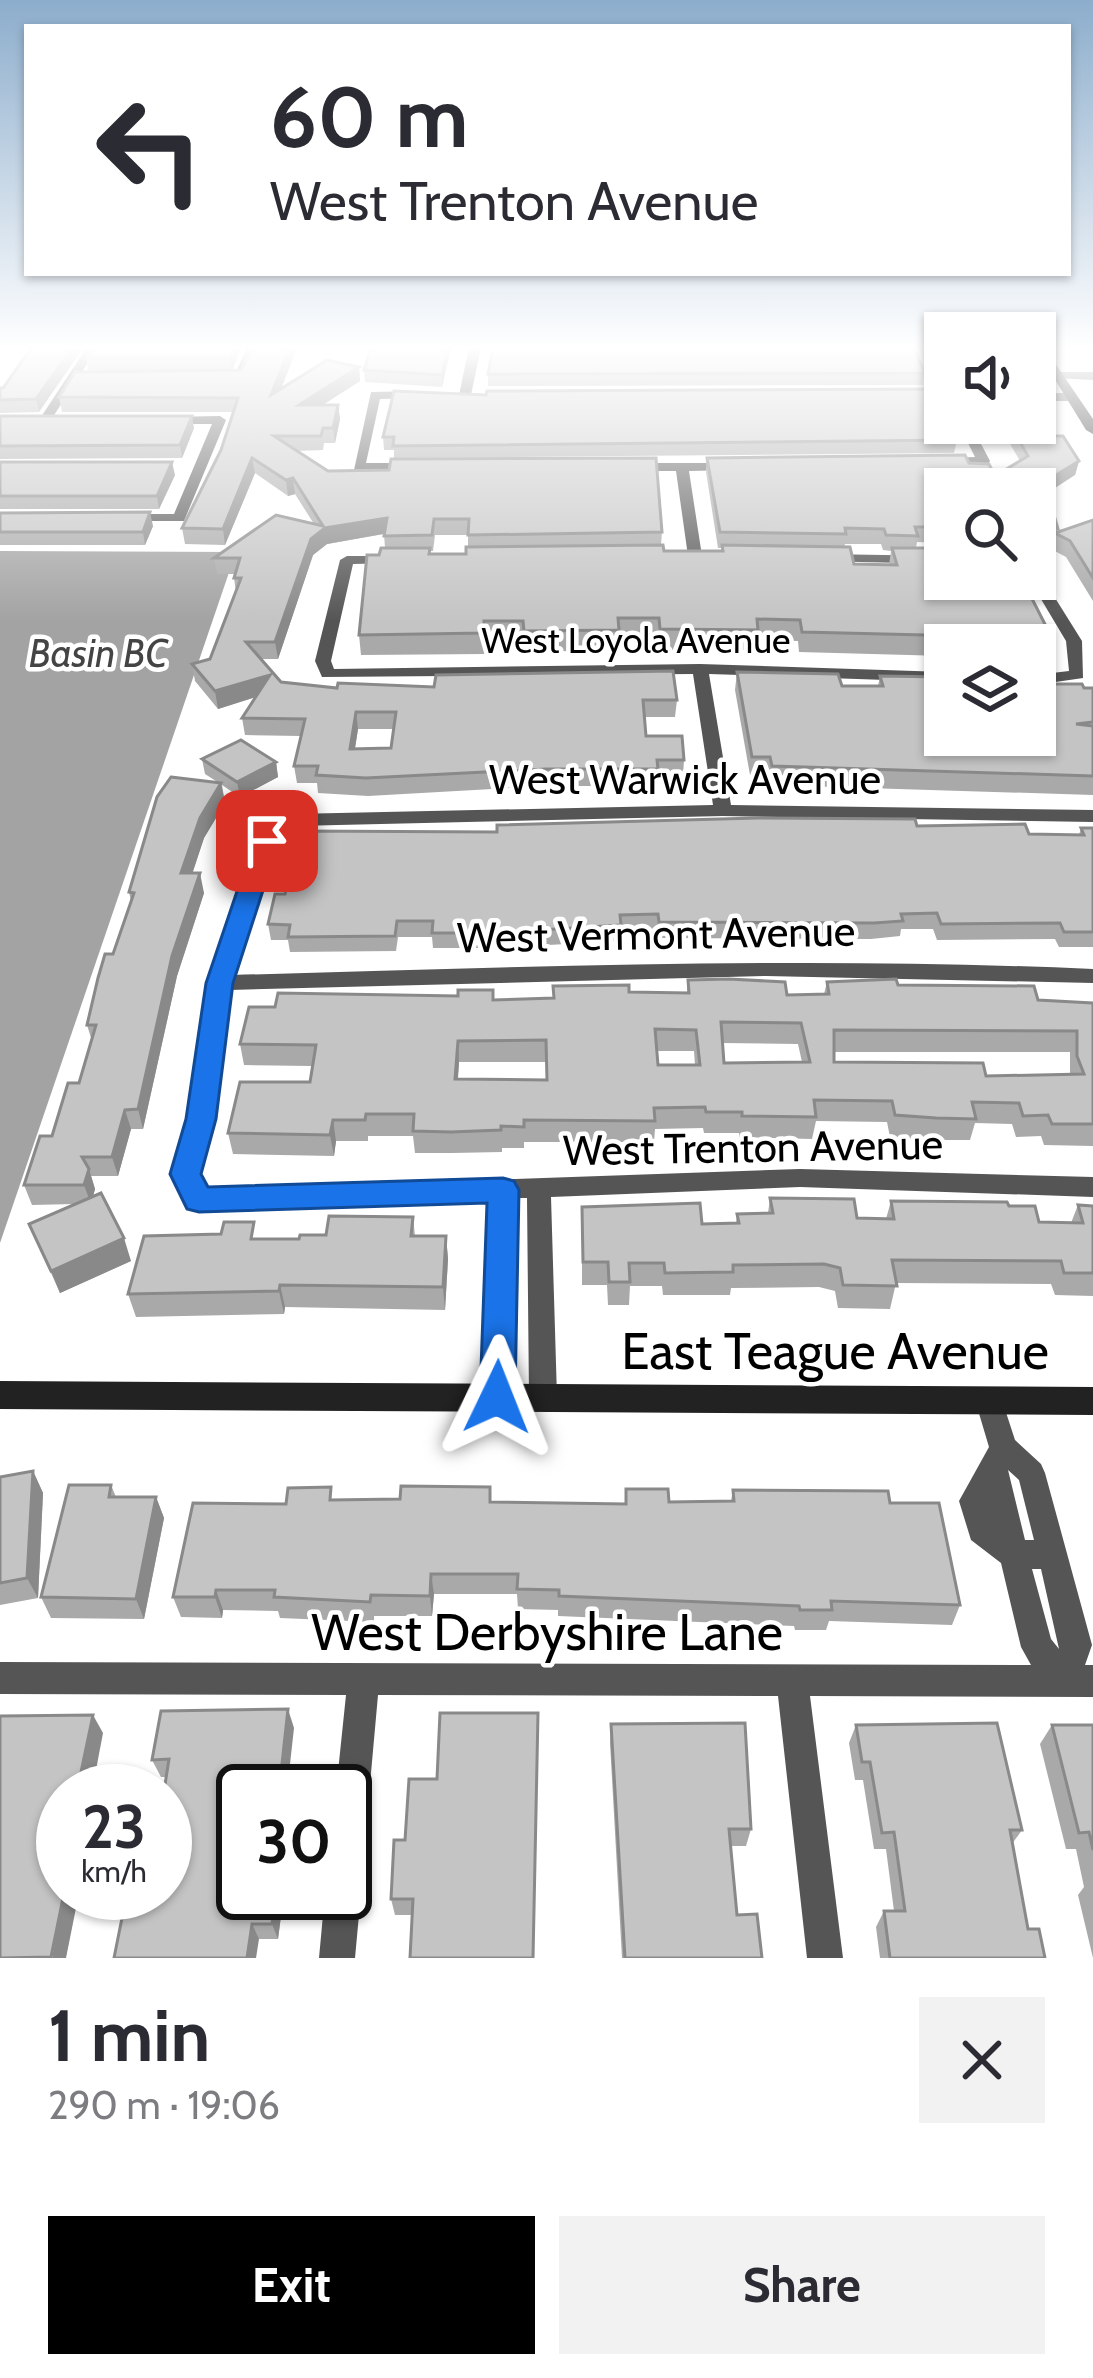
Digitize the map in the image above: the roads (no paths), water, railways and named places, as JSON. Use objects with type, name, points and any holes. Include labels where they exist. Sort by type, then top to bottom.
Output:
[{"type":"street","points":[[112,518],[179,518],[212,438]]},
{"type":"street","points":[[365,438],[358,467],[428,467]]},
{"type":"street","points":[[919,463],[983,461],[974,444]]},
{"type":"street","points":[[178,466],[201,466]]},
{"type":"street","points":[[613,467],[746,466]]},
{"type":"street","points":[[682,467],[695,556]]},
{"type":"street","points":[[672,556],[718,556]]},
{"type":"street","points":[[808,558],[924,560]]},
{"type":"street","name":"West Loyola Avenue","points":[[416,559],[347,560],[323,661],[328,674],[700,669],[924,676]]},
{"type":"street","points":[[1049,600],[1081,651],[1077,675],[1056,678]]},
{"type":"street","points":[[1081,651],[1093,643]]},
{"type":"street","points":[[700,669],[723,810]]},
{"type":"street","name":"West Warwick Avenue","points":[[220,983],[267,841],[278,825],[293,820],[723,810],[1093,816]]},
{"type":"street","name":"West Vermont Avenue","points":[[220,983],[751,968],[1093,976]]},
{"type":"street","name":"West Trenton Avenue","points":[[220,983],[201,1119],[186,1174],[199,1200],[800,1178],[1093,1187]]},
{"type":"street","points":[[539,1189],[543,1397]]},
{"type":"street","points":[[497,1397],[503,1190]]},
{"type":"street","name":"East Teague Avenue","points":[[0,1395],[1093,1401]]},
{"type":"street","points":[[989,1400],[1014,1555],[1037,1647],[1078,1681]]},
{"type":"street","points":[[998,1460],[1031,1473],[1076,1645],[1078,1681]]},
{"type":"street","points":[[1014,1555],[1052,1554]]},
{"type":"street","name":"West Derbyshire Lane","points":[[0,1678],[1078,1681]]},
{"type":"street","points":[[355,1764],[363,1679]]},
{"type":"street","points":[[792,1681],[825,1958]]},
{"type":"street","points":[[337,1958],[341,1920]]},
{"type":"water","name":"Basin BC","points":[[0,551],[236,552],[0,1243]]}]
